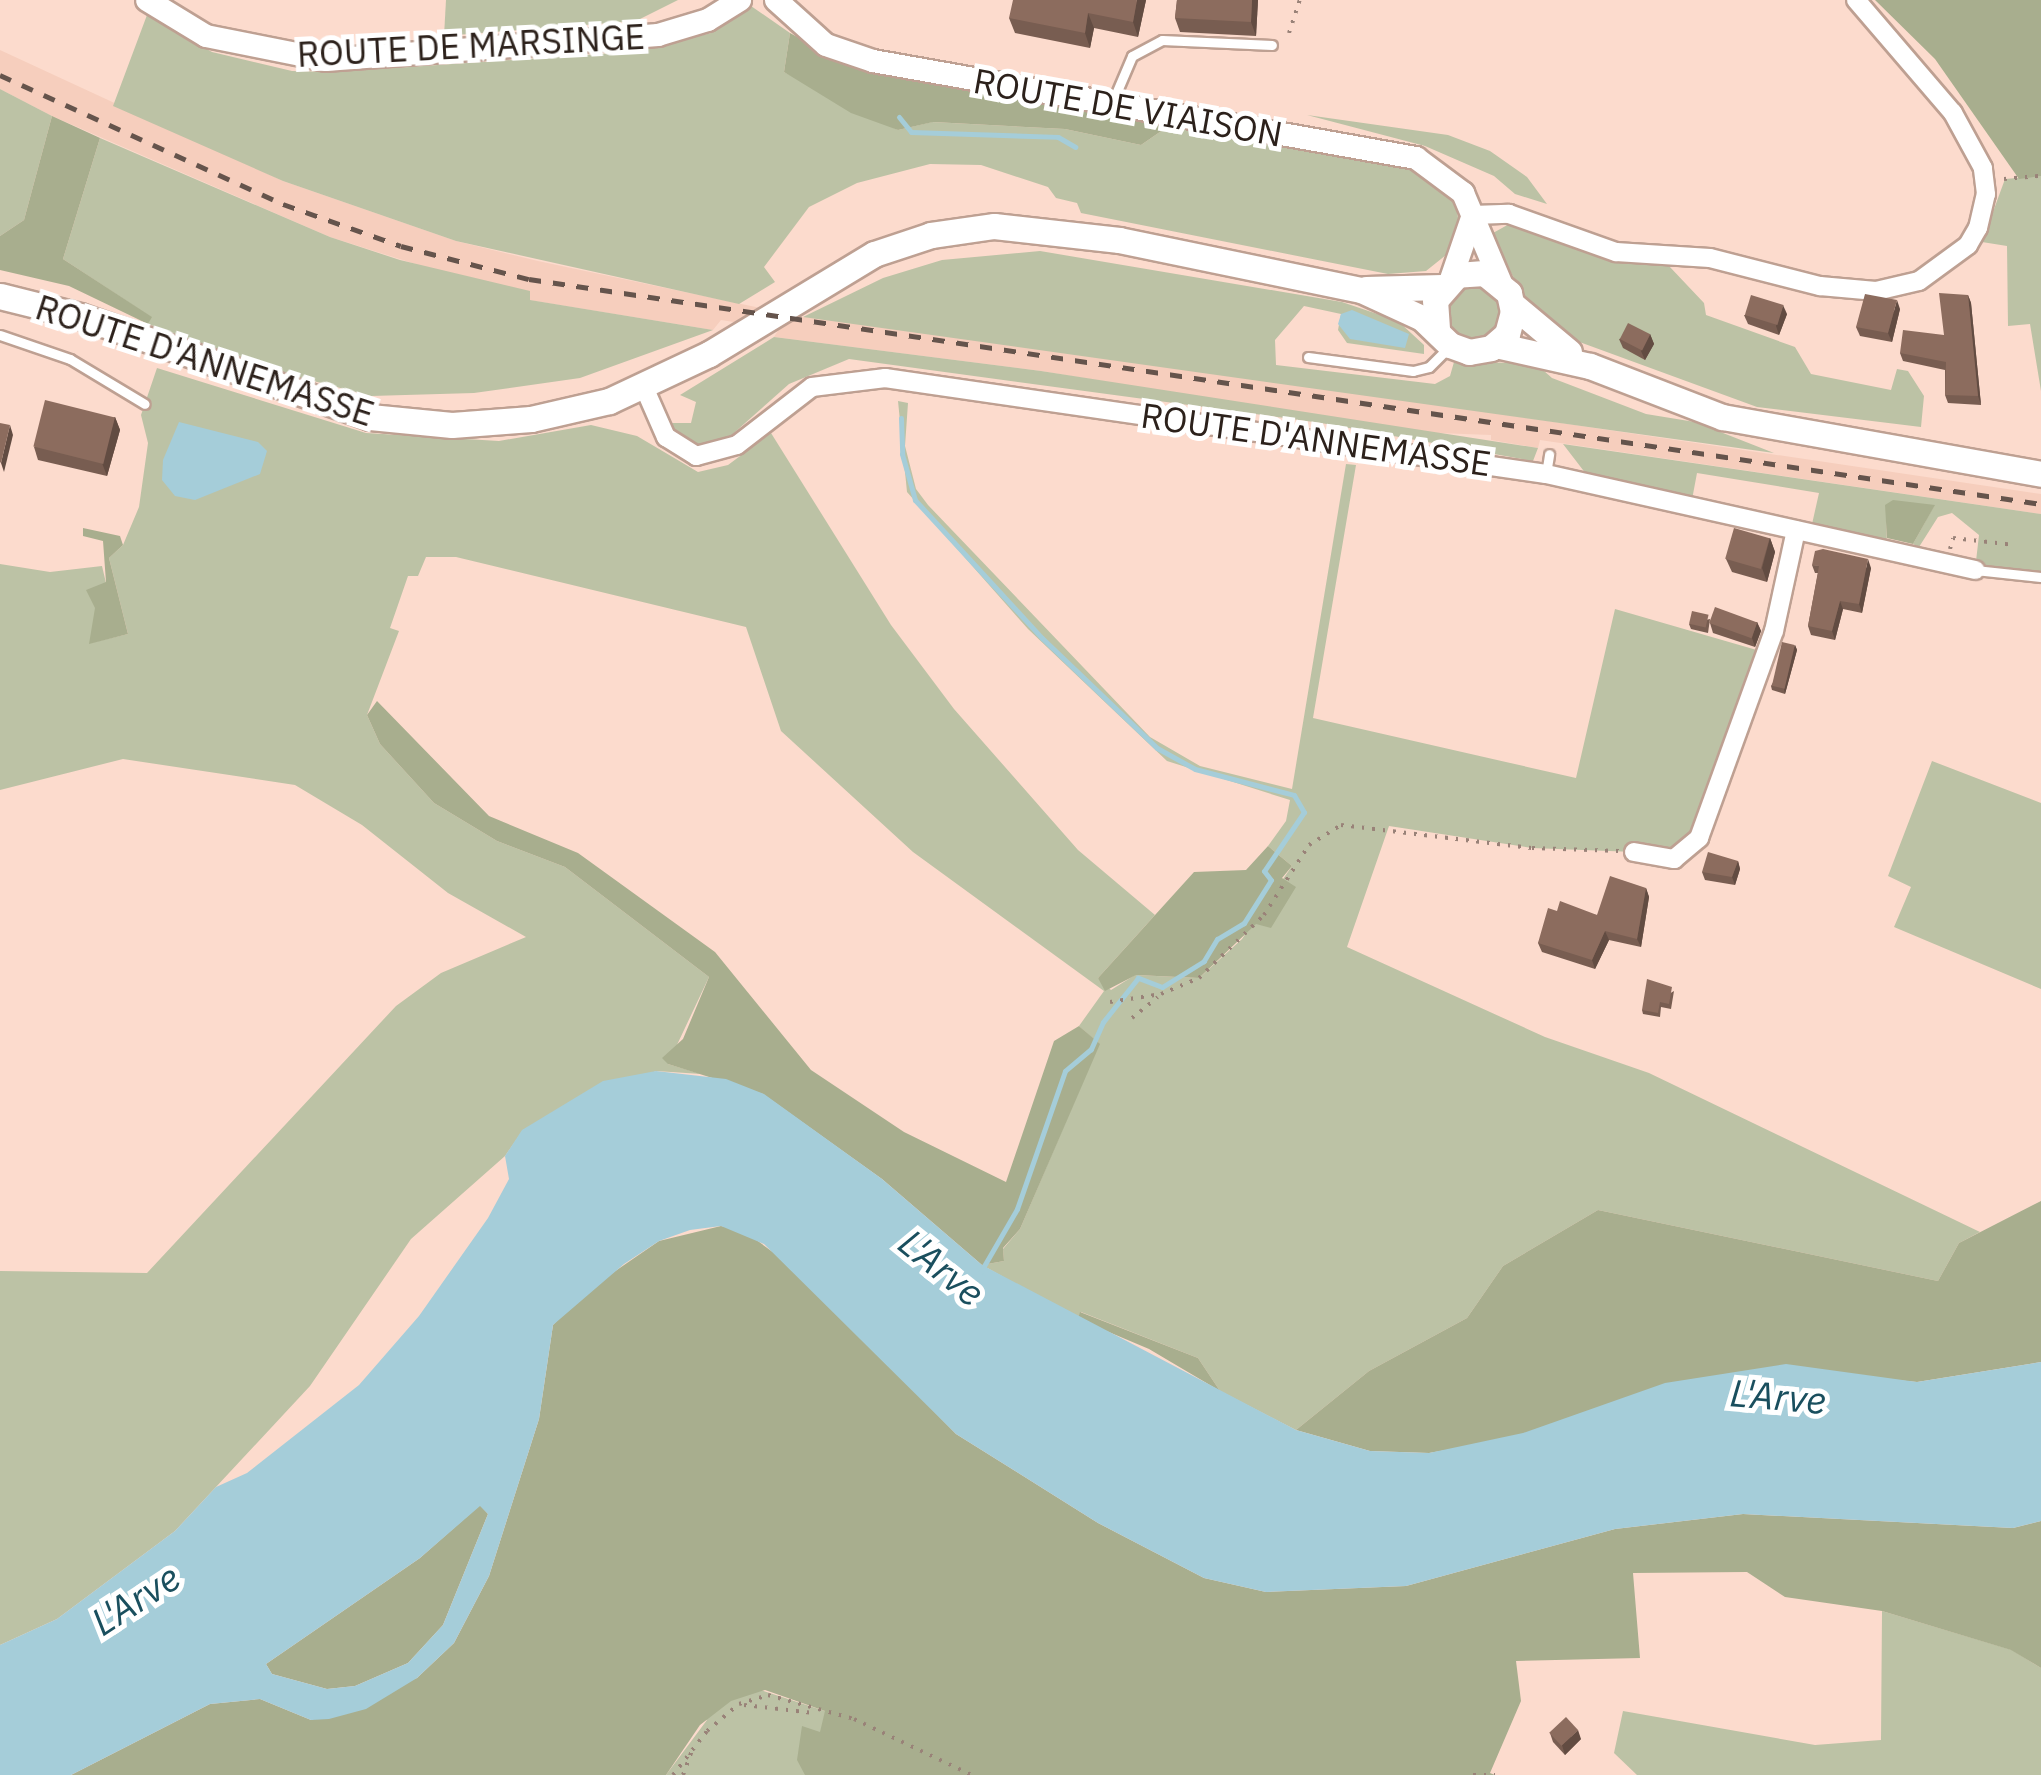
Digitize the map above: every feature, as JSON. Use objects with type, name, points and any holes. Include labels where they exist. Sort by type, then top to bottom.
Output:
[{"type":"main road","name":"ROUTE D'ANNEMASSE","points":[[0,296],[80,316],[334,406],[407,423],[532,418],[644,387],[848,266],[952,231],[1034,226],[1361,290],[1447,283],[1477,272],[1590,366]]},
{"type":"main road","points":[[1444,337],[1434,306],[1447,283]]},
{"type":"main road","name":"ROUTE D'ANNEMASSE","points":[[1361,290],[1470,352],[1496,345],[1590,366],[1722,418],[2041,474]]},
{"type":"main road","points":[[1496,345],[1510,327],[1507,294]]},
{"type":"street","name":"ROUTE DE MARSINGE","points":[[147,0],[206,36],[326,60],[658,36],[708,20],[740,0]]},
{"type":"street","name":"ROUTE DE VIAISON","points":[[776,0],[814,38],[855,57],[1110,106],[1416,158],[1455,182],[1507,294]]},
{"type":"street","points":[[1447,283],[1473,215],[1509,214],[1616,252],[1710,258],[1820,286],[1876,291],[1919,281],[1968,245],[1985,208],[1984,179],[1954,113],[1856,0]]},
{"type":"street","name":"ROUTE D'ANNEMASSE","points":[[644,387],[666,437],[696,456],[737,444],[812,387],[885,378],[1546,474],[1976,570]]},
{"type":"street","points":[[1634,852],[1674,859],[1699,838],[1774,632],[1796,530]]},
{"type":"lane","points":[[1110,106],[1132,56],[1162,40],[1272,45]]},
{"type":"lane","points":[[0,335],[70,358],[145,404]]},
{"type":"lane","points":[[1308,357],[1422,370],[1444,337]]},
{"type":"lane","points":[[1546,474],[1549,454]]},
{"type":"lane","name":"ROUTE D'ANNEMASSE","points":[[1976,570],[2041,577]]},
{"type":"path","points":[[1289,34],[1300,0]]},
{"type":"path","points":[[1984,179],[2041,176]]},
{"type":"path","points":[[1946,564],[1953,538],[2015,544]]},
{"type":"path","points":[[1110,1002],[1162,994],[1199,978],[1242,939],[1309,845],[1341,825],[1532,848],[1634,852]]},
{"type":"path","points":[[1132,1018],[1162,994]]},
{"type":"path","points":[[673,1775],[694,1744],[739,1704],[768,1695],[832,1715]]},
{"type":"path","points":[[739,1704],[854,1718],[972,1775]]},
{"type":"path","points":[[683,1775],[694,1744]]},
{"type":"path","points":[[1473,1775],[1483,1771],[1495,1775]]},
{"type":"shaded area","points":[[0,50],[283,181],[456,241],[538,261],[803,317],[824,314],[2041,494],[2041,514],[1540,440],[1538,448],[1491,440],[1491,435],[1411,432],[1041,371],[774,337],[779,329],[721,320],[713,330],[529,300],[330,237],[52,116],[0,89]]},
{"type":"green space","points":[[446,0],[678,0],[636,21],[444,36]]},
{"type":"green space","points":[[1875,0],[2041,0],[2041,176],[2019,179],[1935,59]]},
{"type":"green space","points":[[751,6],[790,33],[784,72],[898,130],[932,122],[1065,129],[1141,145],[1170,125],[1415,165],[1455,196],[1459,225],[1451,251],[1426,271],[1388,274],[1081,213],[1077,203],[1056,198],[1048,187],[981,165],[930,164],[857,183],[809,207],[764,267],[775,282],[739,304],[456,241],[283,181],[113,106],[147,15],[212,52],[292,71],[337,72],[641,51],[711,33]]},
{"type":"green space","points":[[790,33],[854,68],[1170,125],[1141,145],[1065,129],[933,122],[898,130],[851,113],[784,72]]},
{"type":"green space","points":[[0,89],[52,116],[24,220],[0,236]]},
{"type":"green space","points":[[1307,115],[1448,135],[1490,151],[1527,177],[1547,204],[1515,194],[1494,176],[1425,146]]},
{"type":"green space","points":[[52,116],[100,138],[63,259],[152,317],[148,324],[69,286],[0,270],[0,236],[24,220]]},
{"type":"green space","points":[[100,138],[330,237],[400,260],[530,291],[530,300],[713,330],[580,378],[474,393],[371,396],[271,370],[148,324],[151,317],[63,259]]},
{"type":"green space","points":[[2041,176],[2041,391],[2030,324],[2008,326],[2007,246],[1982,242],[2005,179]]},
{"type":"green space","points":[[1511,223],[1621,261],[1669,266],[1704,303],[1706,315],[1795,347],[1811,374],[1891,390],[1897,369],[1908,371],[1924,396],[1921,427],[1757,407],[1574,340],[1531,308],[1502,257],[1493,233]]},
{"type":"green space","points":[[1040,251],[1342,302],[1398,321],[1424,345],[1424,354],[1347,343],[1338,330],[1341,314],[1304,306],[1275,340],[1276,365],[1435,384],[1450,376],[1454,362],[1535,363],[1552,378],[1646,414],[1695,422],[1774,453],[803,317],[883,278],[942,260]]},
{"type":"green space","points":[[1474,286],[1493,294],[1501,313],[1493,332],[1474,340],[1455,332],[1447,313],[1455,294]]},
{"type":"green space","points":[[774,337],[1041,371],[1538,448],[1533,461],[1321,423],[849,359],[789,384],[726,440],[704,446],[684,441],[669,423],[691,423],[696,402],[680,395]]},
{"type":"green space","points":[[157,368],[366,433],[499,441],[591,425],[637,436],[698,472],[728,465],[771,433],[891,625],[954,709],[1078,850],[1155,915],[1098,978],[1111,990],[1135,975],[1199,978],[1242,939],[1292,866],[1268,846],[1286,821],[1290,800],[1167,761],[1028,629],[907,492],[898,401],[908,403],[905,446],[916,489],[928,505],[1150,737],[1200,766],[1292,789],[1346,464],[1356,465],[1313,718],[1576,778],[1615,609],[1767,653],[1686,854],[1532,848],[1389,826],[1347,947],[1545,1037],[1649,1073],[1980,1232],[1959,1243],[1938,1281],[1598,1210],[1503,1266],[1467,1318],[1369,1371],[1296,1430],[1220,1391],[1198,1358],[1081,1312],[1078,1319],[982,1265],[1004,1261],[1003,1249],[1020,1229],[1099,1044],[1079,1026],[1104,991],[913,852],[781,731],[746,627],[456,557],[426,557],[418,576],[408,576],[390,628],[399,631],[367,715],[380,744],[434,803],[497,841],[565,867],[709,977],[668,1064],[701,1074],[656,1071],[523,1130],[505,1156],[411,1239],[310,1386],[175,1531],[57,1619],[0,1645],[0,1271],[147,1273],[396,1006],[441,973],[526,937],[448,893],[362,825],[295,785],[123,759],[0,790],[0,564],[50,572],[102,566],[106,583],[90,643],[128,634],[109,558],[123,545],[139,507],[148,443],[141,415]]},
{"type":"green space","points":[[1563,444],[2041,514],[2041,577],[1975,570],[1979,535],[1952,513],[1938,517],[1919,547],[1913,544],[1934,506],[1886,506],[1887,550],[1810,533],[1819,493],[1697,473],[1691,505],[1593,483]]},
{"type":"green space","points":[[1893,500],[1935,505],[1913,544],[1887,538],[1885,505]]},
{"type":"green space","points":[[83,528],[120,536],[123,545],[109,558],[128,634],[89,644],[95,608],[86,590],[106,582],[103,541],[83,536]]},
{"type":"green space","points":[[377,701],[489,816],[578,853],[715,952],[811,1070],[904,1132],[1006,1182],[1054,1041],[1079,1026],[1100,1044],[1020,1229],[1003,1248],[1004,1261],[982,1265],[882,1179],[763,1094],[668,1064],[662,1058],[683,1039],[709,977],[565,867],[497,841],[434,803],[380,744],[367,715]]},
{"type":"green space","points":[[1932,761],[2041,803],[2041,989],[1894,927],[1911,887],[1888,876]]},
{"type":"green space","points":[[1268,846],[1292,866],[1282,878],[1296,887],[1271,928],[1256,924],[1199,978],[1136,975],[1105,991],[1098,978],[1194,872],[1246,870]]},
{"type":"green space","points":[[2041,1201],[2041,1362],[1917,1382],[1865,1377],[1429,1453],[1370,1451],[1296,1430],[1369,1371],[1467,1318],[1503,1266],[1598,1210],[1938,1281],[1959,1243]]},
{"type":"green space","points":[[721,1226],[744,1231],[792,1266],[956,1434],[1098,1523],[1204,1578],[1266,1592],[1406,1586],[1615,1529],[1743,1514],[2013,1528],[2041,1521],[2041,1668],[2011,1650],[1882,1611],[1785,1597],[1747,1572],[1633,1573],[1640,1658],[1516,1661],[1521,1701],[1490,1773],[1495,1775],[805,1775],[797,1760],[802,1726],[820,1732],[825,1711],[765,1690],[731,1701],[700,1725],[666,1775],[71,1775],[210,1704],[260,1699],[311,1720],[417,1678],[454,1643],[489,1576],[539,1419],[553,1325],[582,1294],[659,1241]]},
{"type":"green space","points":[[1080,1312],[1198,1358],[1220,1391],[1149,1349],[1078,1319]]},
{"type":"green space","points":[[480,1505],[488,1514],[443,1625],[408,1663],[355,1686],[327,1689],[272,1674],[266,1664],[420,1558]]},
{"type":"green space","points":[[1882,1611],[2012,1650],[2041,1668],[2041,1775],[1637,1775],[1614,1753],[1623,1711],[1815,1745],[1881,1740]]},
{"type":"green space","points":[[550,1621],[825,1711],[882,1775],[666,1775],[707,1720]]},
{"type":"water","points":[[1352,310],[1409,334],[1405,348],[1350,339],[1338,324],[1341,314]]},
{"type":"water","points":[[179,422],[258,442],[267,451],[260,474],[195,500],[175,496],[162,480],[163,460]]},
{"type":"water","name":"L'Arve","points":[[656,1071],[726,1079],[764,1094],[882,1179],[982,1265],[1296,1430],[1370,1451],[1429,1453],[1523,1433],[1665,1383],[1786,1364],[1917,1382],[2041,1362],[2041,1521],[2013,1528],[1743,1514],[1615,1529],[1406,1586],[1266,1592],[1204,1578],[1098,1523],[956,1434],[764,1244],[721,1226],[690,1230],[659,1241],[624,1264],[553,1325],[539,1419],[489,1576],[454,1643],[417,1678],[366,1709],[329,1719],[311,1720],[260,1699],[210,1704],[71,1775],[0,1775],[0,1645],[57,1619],[175,1531],[216,1487],[247,1473],[359,1385],[419,1316],[488,1218],[509,1179],[505,1156],[522,1130],[603,1081]],"holes":[[[480,1506],[488,1514],[443,1625],[408,1663],[355,1686],[327,1689],[272,1674],[266,1664],[420,1558]]]},
{"type":"building","points":[[1013,0],[1137,0],[1133,22],[1088,13],[1085,33],[1009,18]]},
{"type":"building","points":[[1177,0],[1252,0],[1251,22],[1175,18]]},
{"type":"building","points":[[1939,293],[1968,295],[1978,396],[1945,395],[1946,362],[1900,353],[1903,330],[1944,335]]},
{"type":"building","points":[[1865,294],[1897,300],[1888,333],[1856,327]]},
{"type":"building","points":[[1751,295],[1784,305],[1777,325],[1745,315]]},
{"type":"building","points":[[1628,323],[1650,334],[1642,350],[1620,339]]},
{"type":"building","points":[[45,400],[115,417],[103,464],[33,447]]},
{"type":"building","points":[[0,423],[10,425],[1,463],[0,462]]},
{"type":"building","points":[[1734,528],[1770,538],[1761,569],[1725,559]]},
{"type":"building","points":[[1823,549],[1868,559],[1859,604],[1840,601],[1832,631],[1808,626],[1819,566],[1812,565],[1815,551]]},
{"type":"building","points":[[1715,607],[1757,622],[1751,638],[1709,623]]},
{"type":"building","points":[[1692,611],[1709,615],[1706,627],[1689,624]]},
{"type":"building","points":[[1782,642],[1795,645],[1785,689],[1772,686]]},
{"type":"building","points":[[1708,852],[1738,861],[1732,877],[1702,872]]},
{"type":"building","points":[[1610,876],[1646,888],[1637,939],[1605,931],[1592,960],[1538,943],[1548,908],[1557,911],[1560,901],[1597,915]]},
{"type":"building","points":[[1647,979],[1672,987],[1669,1004],[1660,1002],[1658,1013],[1642,1010]]},
{"type":"building","points":[[1566,1717],[1578,1730],[1561,1746],[1549,1733]]},
{"type":"waterway","points":[[899,117],[911,132],[1058,137],[1075,147]]},
{"type":"waterway","name":"L'Arve","points":[[901,418],[902,454],[915,500],[1042,638],[1157,748],[1195,769],[1294,795],[1304,812],[1264,871],[1271,880],[1244,923],[1217,939],[1204,961],[1162,987],[1138,978],[1103,1022],[1091,1049],[1065,1071],[1017,1209],[981,1271]]},
{"type":"railway","points":[[0,75],[283,204],[401,246],[529,279],[2041,504]]}]
